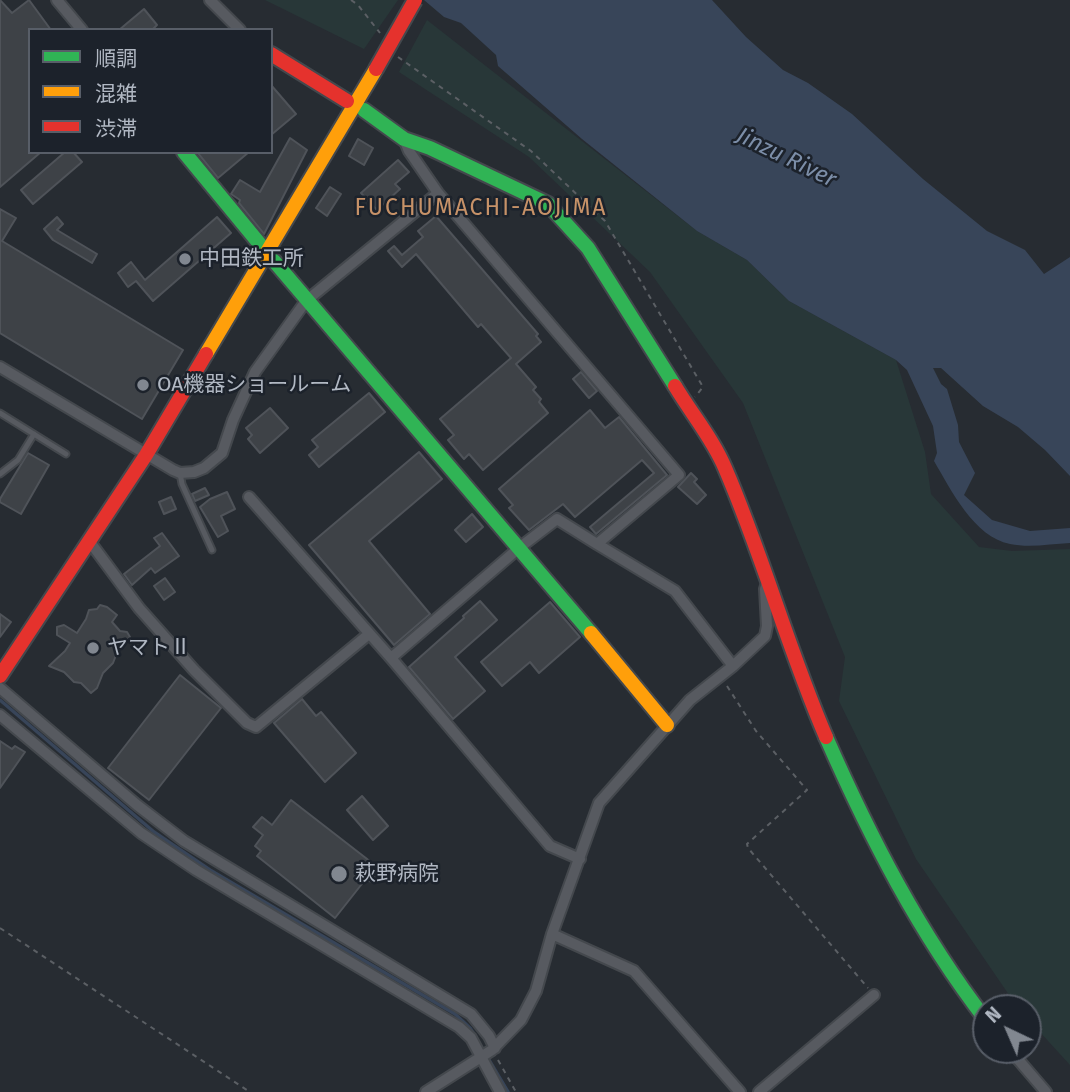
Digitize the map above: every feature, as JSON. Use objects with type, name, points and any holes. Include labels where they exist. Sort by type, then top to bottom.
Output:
[{"type":"street","points":[[57,0],[80,28]]},
{"type":"street","points":[[210,0],[238,28]]},
{"type":"street","points":[[0,676],[146,455],[415,0]]},
{"type":"street","points":[[273,55],[347,101]]},
{"type":"street","points":[[364,110],[404,139],[430,148],[548,204],[588,248],[724,465],[808,695],[859,811],[900,890],[955,981],[972,1002]]},
{"type":"street","points":[[404,139],[409,151],[438,193],[679,475],[597,544]]},
{"type":"street","points":[[186,154],[263,248]]},
{"type":"street","points":[[0,367],[146,455],[180,473],[194,472],[204,468],[222,453],[233,420],[255,372],[306,301],[438,193]]},
{"type":"street","points":[[274,261],[667,725]]},
{"type":"street","points":[[249,497],[391,658],[550,846],[580,859]]},
{"type":"street","points":[[391,658],[556,519],[675,591],[733,666]]},
{"type":"street","points":[[90,542],[139,608],[194,670],[247,723],[256,727],[369,634]]},
{"type":"street","points":[[426,1092],[490,1052],[521,1020],[536,991],[552,934],[599,803],[690,700],[765,636],[765,589],[768,580]]},
{"type":"street","points":[[0,688],[137,805],[184,841],[471,1014],[489,1036],[490,1052],[500,1092]]},
{"type":"street","points":[[0,715],[141,833],[196,870],[459,1027],[490,1052]]},
{"type":"street","points":[[552,934],[634,971],[740,1092]]},
{"type":"street","points":[[759,1092],[874,995]]},
{"type":"street","points":[[1022,1064],[1046,1092]]},
{"type":"lane","points":[[0,413],[66,454]]},
{"type":"lane","points":[[0,474],[18,460],[34,434]]},
{"type":"lane","points":[[180,473],[182,484],[212,550]]},
{"type":"path","points":[[720,677],[756,731],[807,790],[747,844],[748,848],[874,995]]},
{"type":"path","points":[[0,928],[250,1092]]},
{"type":"path","points":[[490,1052],[516,1092]]},
{"type":"shaded area","points":[[265,0],[398,0],[364,49]]},
{"type":"shaded area","points":[[427,20],[697,231],[747,260],[789,301],[896,360],[925,452],[931,494],[979,547],[1012,551],[1070,549],[1070,1065],[1042,1034],[1042,994],[1008,994],[916,859],[839,701],[845,657],[743,403],[650,272],[529,157],[399,72]]},
{"type":"water","name":"Jinzu River","points":[[424,0],[712,0],[746,37],[783,70],[808,83],[852,114],[923,179],[987,231],[1025,250],[1044,274],[1070,257],[1070,476],[1018,427],[983,406],[941,368],[933,368],[941,384],[947,389],[958,425],[959,442],[975,473],[964,495],[992,520],[1030,531],[1070,528],[1070,543],[1017,545],[997,540],[985,532],[965,511],[934,461],[937,453],[933,426],[907,370],[896,360],[789,301],[747,260],[697,231],[582,139],[498,66],[496,55],[461,23],[444,17]]},
{"type":"building","points":[[0,0],[12,13],[29,0],[50,28],[28,28],[28,154],[39,154],[0,187]]},
{"type":"building","points":[[144,9],[157,25],[154,28],[121,28]]},
{"type":"building","points":[[273,87],[296,114],[273,133]]},
{"type":"building","points":[[290,138],[307,150],[264,234],[239,203],[240,200],[231,194],[240,180],[260,192]]},
{"type":"building","points":[[358,139],[373,148],[364,165],[349,156]]},
{"type":"building","points":[[63,154],[75,154],[82,162],[33,204],[21,190]]},
{"type":"building","points":[[199,154],[247,154],[218,178]]},
{"type":"building","points":[[398,160],[409,172],[395,184],[400,189],[377,210],[361,193]]},
{"type":"building","points":[[330,187],[341,194],[327,216],[316,208]]},
{"type":"building","points":[[0,209],[16,218],[2,241],[183,350],[142,419],[0,333]]},
{"type":"building","points":[[436,216],[538,334],[536,336],[541,342],[516,364],[536,387],[533,390],[548,413],[483,470],[469,454],[464,459],[448,440],[454,435],[440,419],[511,358],[481,324],[478,327],[416,254],[402,267],[388,251],[394,246],[402,255],[423,237],[418,231]]},
{"type":"building","points":[[57,217],[63,224],[57,230],[97,254],[92,263],[53,240],[44,229]]},
{"type":"building","name":"中田鉄工所","points":[[217,217],[231,233],[153,301],[136,281],[128,287],[118,273],[131,262],[145,280]]},
{"type":"building","points":[[581,372],[597,391],[589,398],[573,379]]},
{"type":"building","points":[[369,393],[385,412],[319,467],[309,455],[318,447],[312,440]]},
{"type":"building","points":[[270,408],[288,428],[260,453],[248,439],[252,435],[246,428]]},
{"type":"building","points":[[590,410],[605,428],[619,417],[667,475],[596,534],[590,527],[654,473],[642,460],[575,517],[563,504],[529,530],[509,508],[513,505],[499,489]]},
{"type":"building","points":[[419,452],[442,479],[369,541],[430,614],[394,645],[309,545]]},
{"type":"building","points":[[28,453],[49,465],[21,514],[0,502],[0,499]]},
{"type":"building","points":[[691,473],[697,479],[694,482],[706,495],[697,504],[678,487]]},
{"type":"building","points":[[205,488],[209,495],[195,501],[192,494]]},
{"type":"building","points":[[227,492],[235,509],[221,516],[228,531],[218,537],[200,507],[210,499]]},
{"type":"building","points":[[171,497],[176,509],[164,514],[159,502]]},
{"type":"building","points":[[472,514],[483,527],[466,542],[455,530]]},
{"type":"building","points":[[162,533],[179,556],[155,573],[151,568],[132,585],[124,574],[160,546],[154,538]]},
{"type":"building","points":[[165,578],[175,592],[164,600],[154,586]]},
{"type":"building","points":[[480,601],[497,620],[455,657],[485,691],[453,719],[409,667]]},
{"type":"building","points":[[550,602],[580,637],[539,673],[530,662],[502,686],[481,662]]},
{"type":"building","name":"ヤマトⅡ","points":[[100,605],[117,615],[112,622],[130,637],[118,650],[113,663],[103,673],[97,688],[91,693],[64,672],[49,666],[70,643],[57,635],[57,627],[64,625],[77,633],[89,610],[97,609]]},
{"type":"building","points":[[0,614],[11,622],[0,637]]},
{"type":"building","points":[[180,675],[221,708],[149,800],[108,768]]},
{"type":"building","points":[[302,699],[316,716],[321,712],[356,753],[325,782],[274,723]]},
{"type":"building","points":[[0,741],[12,749],[15,746],[25,752],[0,788]]},
{"type":"building","points":[[362,796],[388,826],[373,840],[347,810]]},
{"type":"building","points":[[291,800],[380,869],[380,877],[373,882],[365,880],[335,918],[257,856],[261,851],[255,846],[263,835],[253,827],[262,817],[272,825]]},
{"type":"waterway","points":[[0,700],[154,832],[210,870],[455,1014],[475,1036]]},
{"type":"waterway","points":[[486,1055],[508,1092]]},
{"type":"traffic: fast","points":[[364,110],[404,139],[430,148],[548,204],[588,248],[675,386]]},
{"type":"traffic: fast","points":[[186,154],[263,248]]},
{"type":"traffic: fast","points":[[274,261],[591,633]]},
{"type":"traffic: fast","points":[[826,737],[897,883],[939,953],[972,1001]]},
{"type":"traffic: slow","points":[[206,354],[376,69]]},
{"type":"traffic: slow","points":[[591,633],[667,725]]},
{"type":"traffic: jam","points":[[376,69],[415,0]]},
{"type":"traffic: jam","points":[[273,55],[347,101]]},
{"type":"traffic: jam","points":[[0,676],[146,455],[206,354]]},
{"type":"traffic: jam","points":[[675,386],[708,436],[725,468],[826,737]]},
{"type":"place","name":"中田鉄工所","points":[[185,259]]},
{"type":"place","name":"OA機器ショールーム","points":[[143,385]]},
{"type":"place","name":"ヤマトⅡ","points":[[93,648]]},
{"type":"place","name":"萩野病院","points":[[339,874]]},
{"type":"district","name":"FUCHUMACHI-AOJIMA","points":[[481,209]]}]
